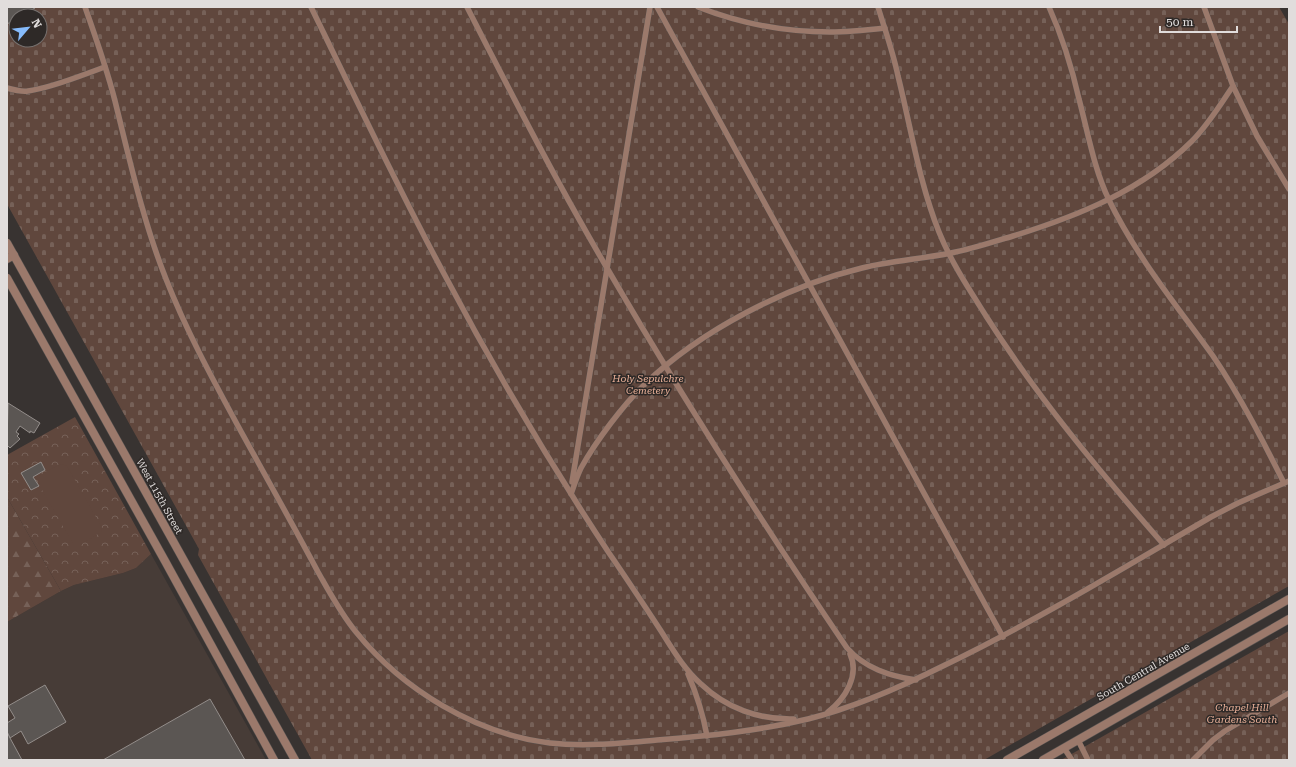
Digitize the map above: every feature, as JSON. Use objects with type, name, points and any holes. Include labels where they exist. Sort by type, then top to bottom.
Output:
[{"type":"street","name":"West 115th Street","points":[[7,243],[11,257],[295,760]]},
{"type":"street","points":[[7,278],[274,760]]},
{"type":"street","name":"South Central Avenue","points":[[1007,760],[1289,599]]},
{"type":"street","points":[[1043,760],[1289,619]]},
{"type":"lane","points":[[85,7],[115,100],[145,217],[157,254],[177,305],[214,382],[318,572],[356,633],[387,666],[424,694],[464,717],[506,733],[549,743],[588,745],[706,736],[758,729],[808,719],[888,692],[916,680],[1003,637],[1211,517],[1286,482],[1240,399],[1213,357],[1149,266],[1119,219],[1109,199],[1095,161],[1073,76],[1049,7]]},
{"type":"lane","points":[[311,7],[388,166],[441,269],[499,375],[570,494],[687,670],[696,693],[706,736]]},
{"type":"lane","points":[[467,7],[533,133],[607,268],[712,444],[789,562],[847,648],[856,658],[866,665],[894,676],[916,680]]},
{"type":"lane","points":[[570,494],[650,7]]},
{"type":"lane","points":[[657,7],[1003,637]]},
{"type":"lane","points":[[698,7],[744,21],[800,30],[850,32],[885,28]]},
{"type":"lane","points":[[878,7],[894,56],[924,187],[939,233],[949,253],[972,294],[1033,385],[1094,462],[1164,545]]},
{"type":"lane","points":[[1204,7],[1233,86],[1257,136],[1289,189]]},
{"type":"lane","points":[[7,88],[16,91],[28,91],[44,88],[105,67]]},
{"type":"lane","points":[[570,494],[580,470],[596,444],[631,399],[646,383],[683,352],[731,321],[777,297],[809,284],[861,268],[972,248],[1051,224],[1109,199],[1151,174],[1179,153],[1213,117],[1233,86]]},
{"type":"lane","points":[[825,714],[846,693],[850,684],[853,666],[852,659],[847,648]]},
{"type":"lane","points":[[687,670],[723,702],[736,708],[757,715],[782,720],[808,719]]},
{"type":"lane","points":[[1193,760],[1213,740],[1225,731],[1289,693]]},
{"type":"lane","points":[[1078,740],[1088,760]]},
{"type":"lane","points":[[1064,748],[1072,760]]},
{"type":"shaded area","points":[[151,554],[266,760],[7,760],[7,622],[74,585],[123,573],[136,568]]},
{"type":"green space","name":"Holy Sepulchre Cemetery","points":[[7,7],[1279,7],[1289,24],[1289,586],[984,760],[312,760],[198,555],[199,549],[7,204]]},
{"type":"green space","points":[[75,417],[151,554],[136,568],[123,573],[74,585],[61,591],[7,497],[7,455]]},
{"type":"green space","points":[[61,464],[67,466],[102,528],[101,532],[80,545],[73,543],[38,483],[40,476]]},
{"type":"green space","points":[[7,497],[61,591],[7,622]]},
{"type":"green space","name":"Chapel Hill Gardens South","points":[[1289,631],[1289,760],[1061,760]]},
{"type":"building","points":[[7,7],[35,7],[8,8],[7,24]]},
{"type":"building","points":[[8,403],[40,423],[34,433],[30,431],[30,433],[20,426],[16,432],[19,434],[17,436],[20,439],[10,448],[7,445]]},
{"type":"building","points":[[41,462],[45,470],[33,477],[39,486],[31,490],[21,473]]},
{"type":"building","points":[[45,685],[66,722],[28,744],[21,731],[10,738],[7,732],[7,723],[15,718],[8,706]]},
{"type":"building","points":[[210,699],[245,760],[103,760]]},
{"type":"building","points":[[7,732],[10,738],[22,760],[7,760]]}]
